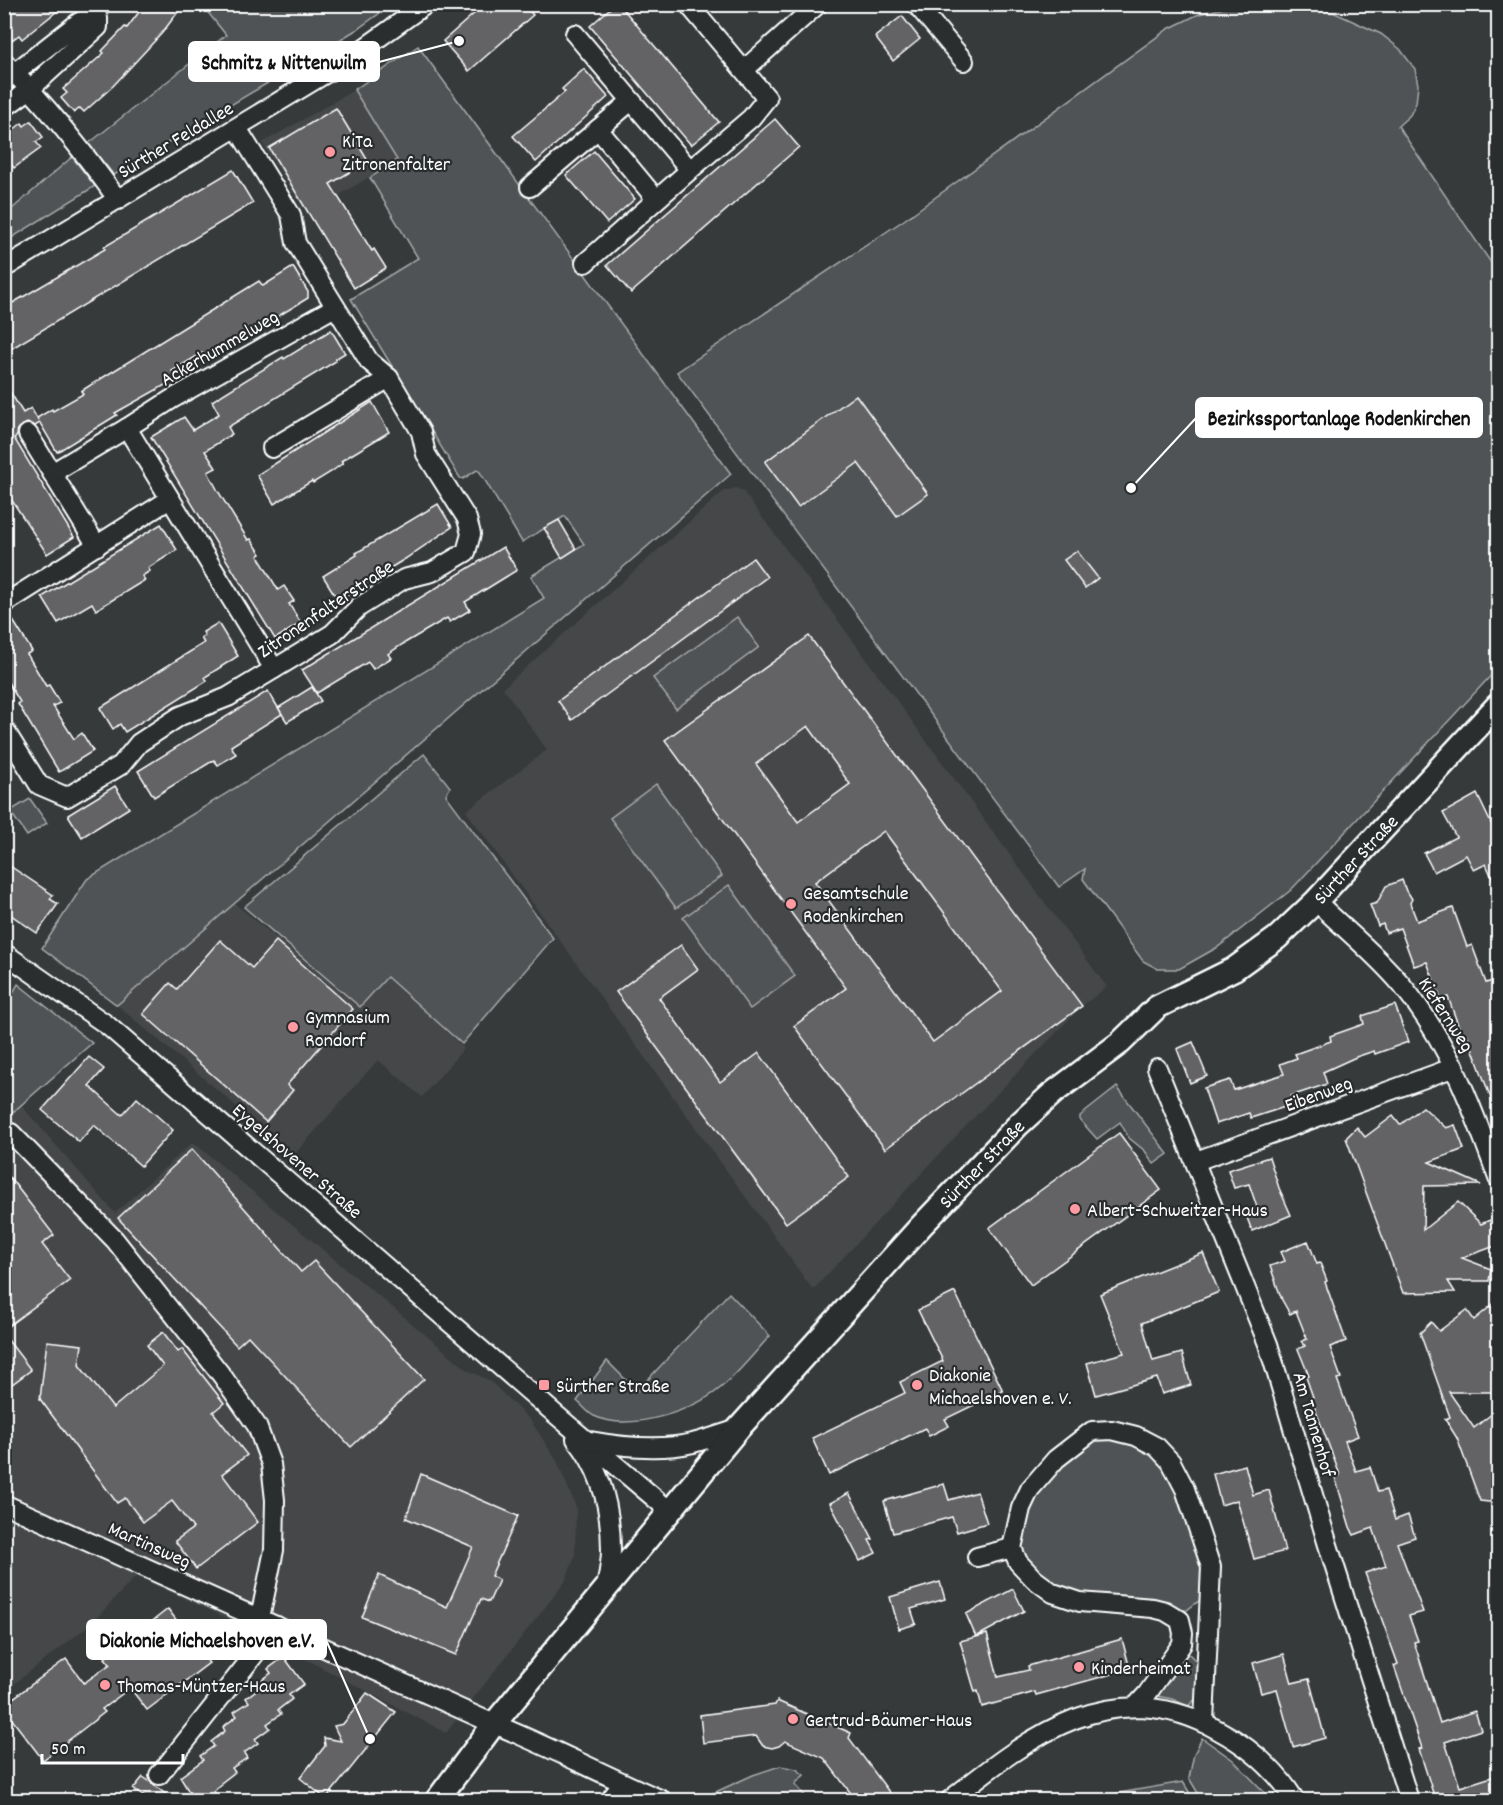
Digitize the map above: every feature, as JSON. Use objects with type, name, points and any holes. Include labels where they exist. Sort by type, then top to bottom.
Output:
[{"type":"street","name":"Sürther Feldallee","points":[[4,268],[346,61],[426,4]]},
{"type":"street","points":[[585,263],[751,118],[767,98],[688,4]]},
{"type":"street","points":[[744,70],[818,4]]},
{"type":"street","points":[[916,4],[964,60]]},
{"type":"street","points":[[4,108],[30,89],[98,27],[98,18],[89,17],[78,23],[8,72],[30,89],[96,169],[118,200]]},
{"type":"street","points":[[575,34],[690,170]]},
{"type":"street","points":[[530,187],[631,101]]},
{"type":"street","name":"Zitronenfalterstraße","points":[[4,729],[39,785],[67,797],[121,765],[139,743],[180,716],[228,697],[332,634],[359,607],[404,579],[432,572],[466,552],[471,534],[467,519],[426,454],[421,432],[389,378],[369,360],[296,243],[291,215],[237,128]]},
{"type":"street","points":[[598,129],[656,199]]},
{"type":"street","name":"Ackerhummelweg","points":[[52,473],[172,399],[335,307]]},
{"type":"street","points":[[272,448],[389,378]]},
{"type":"street","points":[[127,428],[274,669]]},
{"type":"street","points":[[28,434],[97,546]]},
{"type":"street","points":[[4,604],[170,499]]},
{"type":"street","name":"Sürther Straße","points":[[437,1800],[494,1724],[738,1429],[921,1226],[1019,1124],[1053,1093],[1120,1043],[1158,1007],[1234,969],[1276,938],[1316,901],[1498,705]]},
{"type":"street","name":"Kiefernweg","points":[[1316,901],[1366,947],[1400,983],[1432,1025],[1455,1067],[1471,1104],[1498,1178]]},
{"type":"street","name":"Eygelshovener Straße","points":[[4,952],[107,1025],[671,1512]]},
{"type":"street","name":"Eibenweg","points":[[1196,1161],[1455,1067]]},
{"type":"street","name":"Am Tannenhof","points":[[1157,1068],[1268,1344],[1328,1545],[1409,1800]]},
{"type":"street","points":[[11,1133],[115,1240],[223,1377],[257,1426],[271,1464],[275,1500],[273,1550],[260,1618]]},
{"type":"street","name":"Eygelshovener Straße","points":[[554,1413],[581,1445],[599,1473],[607,1506],[612,1552],[606,1588]]},
{"type":"street","name":"Eygelshovener Straße","points":[[589,1441],[620,1446],[663,1447],[691,1444],[738,1429]]},
{"type":"street","points":[[1135,1707],[1147,1694],[1182,1644],[1183,1633],[1180,1620],[1165,1611],[1153,1608],[1080,1602],[1053,1593],[1034,1579],[1018,1562],[1012,1548],[1021,1508],[1030,1489],[1056,1459],[1092,1431],[1112,1430],[1136,1436],[1157,1447],[1171,1462],[1185,1489],[1211,1567],[1204,1722]]},
{"type":"street","name":"Martinsweg","points":[[4,1504],[540,1743],[623,1784],[662,1800]]},
{"type":"street","points":[[977,1557],[1012,1548]]},
{"type":"street","points":[[1180,1620],[1210,1601]]},
{"type":"street","points":[[159,1775],[277,1626]]},
{"type":"street","points":[[950,1800],[993,1766],[1033,1739],[1069,1720],[1096,1711],[1135,1707],[1167,1710],[1204,1722],[1248,1748],[1281,1779],[1295,1800]]},
{"type":"street","points":[[610,1800],[623,1784]]},
{"type":"shaded area","points":[[368,4],[380,13],[356,30],[114,175],[88,144],[226,35],[202,5]]},
{"type":"shaded area","points":[[1236,5],[1301,5],[1335,13],[1381,34],[1400,49],[1415,69],[1418,85],[1416,103],[1410,115],[1398,126],[1498,273],[1498,668],[1291,890],[1218,947],[1179,969],[1158,969],[1143,961],[1083,879],[1085,869],[1059,887],[677,372],[904,220],[1168,29],[1199,14]]},
{"type":"shaded area","points":[[418,46],[731,474],[117,1005],[42,948],[87,879],[544,598],[531,576],[584,544],[565,516],[522,542],[480,472],[477,470],[463,479],[460,478],[351,299],[418,258],[370,178],[397,160],[354,90]]},
{"type":"shaded area","name":"KiTa Zitronenfalter","points":[[354,90],[397,161],[307,214],[262,143]]},
{"type":"shaded area","points":[[72,157],[95,186],[5,242],[5,215]]},
{"type":"shaded area","name":"Gesamtschule Rodenkirchen","points":[[736,488],[743,491],[1107,987],[1082,1006],[813,1290],[466,811],[547,750],[503,688],[724,491]]},
{"type":"shaded area","points":[[737,617],[759,647],[676,709],[653,678]]},
{"type":"shaded area","points":[[424,754],[450,787],[446,795],[553,938],[462,1044],[387,977],[360,1007],[244,907]]},
{"type":"shaded area","points":[[656,784],[722,876],[676,908],[610,818]]},
{"type":"shaded area","points":[[30,799],[47,823],[27,836],[10,811]]},
{"type":"shaded area","points":[[729,885],[795,976],[750,1009],[683,918]]},
{"type":"shaded area","name":"Gymnasium Rondorf","points":[[234,903],[360,1006],[386,976],[464,1048],[422,1097],[378,1060],[294,1155],[117,1005]]},
{"type":"shaded area","points":[[18,984],[92,1043],[5,1119],[5,1006]]},
{"type":"shaded area","points":[[1117,1087],[1168,1154],[1154,1164],[1145,1151],[1129,1138],[1120,1122],[1097,1139],[1080,1120],[1080,1116]]},
{"type":"shaded area","points":[[21,1105],[115,1213],[193,1142],[468,1370],[490,1381],[531,1421],[557,1461],[576,1507],[575,1557],[565,1582],[446,1733],[239,1624],[136,1576],[91,1624],[5,1691],[4,1119]]},
{"type":"shaded area","points":[[729,1293],[770,1336],[737,1373],[713,1394],[663,1416],[626,1422],[609,1421],[594,1416],[577,1401],[607,1361],[637,1391]]},
{"type":"shaded area","points":[[1109,1433],[1135,1442],[1167,1463],[1206,1567],[1206,1586],[1200,1600],[1187,1610],[1174,1611],[1071,1596],[1037,1575],[1021,1551],[1023,1516],[1046,1477],[1090,1439]]},
{"type":"shaded area","points":[[1186,1651],[1200,1665],[1200,1695],[1188,1706],[1172,1699],[1152,1695]]},
{"type":"shaded area","points":[[1202,1738],[1233,1760],[1272,1800],[1202,1800],[1189,1778],[1194,1754]]},
{"type":"shaded area","points":[[780,1766],[796,1769],[804,1775],[795,1784],[805,1796],[803,1800],[698,1800],[753,1775]]},
{"type":"shaded area","points":[[1183,1782],[1194,1800],[1077,1800],[1084,1799]]},
{"type":"building","points":[[16,4],[66,4],[22,39],[19,35],[12,40],[4,30],[4,14]]},
{"type":"building","points":[[145,4],[184,4],[162,33],[113,86],[84,112],[80,108],[74,113],[61,98],[67,93],[63,89],[104,53],[102,51],[125,27],[127,28]]},
{"type":"building","points":[[485,4],[524,4],[533,15],[469,71],[443,41]]},
{"type":"building","points":[[615,4],[619,4],[719,122],[691,145],[590,26]]},
{"type":"building","points":[[902,16],[920,39],[893,61],[875,37]]},
{"type":"building","points":[[584,69],[608,97],[536,162],[513,136],[565,92],[562,89]]},
{"type":"building","name":"KiTa Zitronenfalter","points":[[336,108],[368,161],[330,184],[372,251],[374,249],[386,268],[354,288],[269,148]]},
{"type":"building","points":[[775,119],[799,147],[631,293],[607,265]]},
{"type":"building","points":[[31,121],[43,137],[36,142],[41,148],[14,168],[4,156],[4,137],[22,123],[24,126]]},
{"type":"building","points":[[594,151],[635,199],[607,223],[566,175]]},
{"type":"building","points":[[233,170],[253,203],[4,353],[4,308]]},
{"type":"building","points":[[293,267],[308,292],[308,298],[206,360],[202,353],[172,371],[176,379],[115,413],[117,415],[57,452],[40,423],[35,426],[27,423],[18,428],[17,436],[14,438],[74,537],[47,554],[11,499],[4,503],[4,382],[23,413],[31,408],[39,422],[37,418],[83,394],[81,391],[259,281],[263,286]]},
{"type":"building","points":[[331,330],[345,353],[335,359],[336,361],[228,427],[232,434],[205,451],[216,468],[208,472],[218,491],[248,540],[251,539],[261,554],[258,556],[278,590],[284,586],[294,601],[289,604],[301,623],[275,639],[151,437],[184,417],[193,430],[219,414],[212,401]]},
{"type":"building","points":[[856,395],[928,494],[897,516],[858,463],[798,507],[765,462]]},
{"type":"building","points":[[372,402],[389,432],[341,461],[343,463],[331,472],[274,504],[257,475]]},
{"type":"building","points":[[438,504],[452,527],[338,600],[323,576],[357,555],[356,553]]},
{"type":"building","points":[[559,520],[576,549],[562,558],[544,528]]},
{"type":"building","points":[[161,524],[177,550],[148,568],[150,571],[142,576],[145,580],[96,610],[92,603],[58,623],[42,597]]},
{"type":"building","points":[[503,547],[517,570],[465,602],[470,610],[450,622],[447,618],[403,644],[388,654],[391,658],[373,669],[368,662],[317,693],[302,670]]},
{"type":"building","points":[[1077,551],[1098,578],[1085,588],[1064,560]]},
{"type":"building","points":[[753,558],[767,577],[572,720],[558,701]]},
{"type":"building","points":[[9,614],[32,651],[27,654],[46,686],[49,685],[60,703],[53,706],[74,739],[82,733],[93,751],[59,772],[4,676],[4,615]]},
{"type":"building","points":[[218,623],[238,656],[205,677],[207,681],[125,732],[120,724],[113,729],[100,708],[204,643],[201,638],[205,636],[203,632]]},
{"type":"building","points":[[809,636],[1082,1006],[885,1149],[794,1026],[846,988],[665,740]],"holes":[[[808,726],[850,784],[798,822],[756,764]],[[884,831],[1002,991],[933,1042],[815,882]]]},
{"type":"building","points":[[312,687],[321,701],[287,722],[278,708]]},
{"type":"building","points":[[268,691],[282,714],[231,746],[236,754],[218,765],[214,760],[154,797],[138,771]]},
{"type":"building","points":[[115,786],[129,808],[82,837],[68,815]]},
{"type":"building","points":[[1477,794],[1498,838],[1498,891],[1486,864],[1474,870],[1466,855],[1434,872],[1424,853],[1456,837],[1443,813]]},
{"type":"building","points":[[4,862],[53,895],[50,899],[58,904],[37,933],[4,910]]},
{"type":"building","points":[[1402,880],[1412,899],[1410,903],[1417,921],[1453,908],[1467,947],[1472,945],[1486,983],[1495,980],[1498,989],[1497,1115],[1467,1034],[1462,1036],[1448,997],[1441,1000],[1427,962],[1414,966],[1400,928],[1386,933],[1383,924],[1378,926],[1370,905],[1377,903],[1386,886]]},
{"type":"building","points":[[220,940],[252,968],[276,941],[353,1009],[287,1085],[293,1090],[266,1122],[143,1014],[170,983],[177,989]]},
{"type":"building","points":[[681,945],[698,969],[659,998],[720,1082],[759,1053],[849,1177],[786,1223],[616,992]]},
{"type":"building","points":[[1395,1005],[1408,1042],[1375,1054],[1374,1051],[1356,1057],[1323,1072],[1327,1084],[1291,1096],[1294,1104],[1251,1118],[1249,1113],[1216,1124],[1204,1088],[1230,1080],[1234,1090],[1284,1074],[1280,1064],[1297,1058],[1295,1054],[1331,1041],[1330,1036],[1364,1024],[1362,1016]]},
{"type":"building","points":[[1193,1042],[1207,1076],[1190,1083],[1177,1049]]},
{"type":"building","points":[[89,1057],[104,1069],[89,1086],[122,1115],[137,1098],[173,1130],[141,1166],[94,1125],[79,1142],[42,1110]]},
{"type":"building","points":[[1423,1107],[1446,1128],[1455,1125],[1464,1149],[1429,1162],[1481,1185],[1424,1186],[1423,1230],[1458,1202],[1481,1224],[1490,1220],[1498,1243],[1498,1245],[1462,1258],[1491,1269],[1489,1281],[1448,1281],[1455,1292],[1403,1293],[1346,1138],[1357,1127],[1365,1137],[1393,1116],[1400,1125]]},
{"type":"building","name":"Albert-Schweitzer-Haus","points":[[1119,1133],[1161,1190],[1031,1285],[989,1228]]},
{"type":"building","points":[[192,1149],[301,1272],[314,1261],[424,1379],[351,1447],[248,1336],[237,1346],[118,1218]]},
{"type":"building","points":[[1269,1157],[1291,1215],[1252,1231],[1246,1215],[1258,1210],[1249,1184],[1234,1188],[1228,1170]]},
{"type":"building","points":[[4,1170],[54,1235],[42,1244],[70,1280],[4,1329]]},
{"type":"building","points":[[1308,1241],[1327,1281],[1325,1282],[1346,1341],[1330,1347],[1341,1378],[1337,1379],[1358,1436],[1345,1441],[1356,1471],[1370,1467],[1378,1492],[1386,1490],[1395,1520],[1408,1515],[1415,1537],[1397,1543],[1423,1612],[1409,1616],[1418,1641],[1414,1642],[1440,1723],[1475,1711],[1481,1730],[1445,1742],[1460,1787],[1498,1775],[1498,1800],[1429,1800],[1434,1796],[1419,1749],[1422,1748],[1394,1666],[1398,1664],[1365,1573],[1386,1566],[1373,1528],[1354,1535],[1350,1527],[1335,1477],[1340,1475],[1311,1398],[1313,1397],[1306,1377],[1309,1376],[1298,1349],[1305,1346],[1302,1341],[1307,1339],[1296,1311],[1290,1314],[1282,1300],[1270,1266],[1285,1261],[1281,1252]]},
{"type":"building","points":[[1203,1253],[1219,1292],[1142,1323],[1153,1361],[1182,1353],[1191,1385],[1162,1394],[1157,1378],[1096,1395],[1087,1363],[1124,1353],[1100,1294]]},
{"type":"building","points":[[955,1292],[1003,1391],[945,1419],[949,1426],[929,1436],[925,1428],[829,1475],[812,1438],[905,1393],[900,1382],[943,1361],[918,1310]]},
{"type":"building","points":[[1498,1300],[1498,1392],[1449,1392],[1474,1428],[1498,1409],[1498,1503],[1480,1501],[1457,1438],[1445,1419],[1450,1417],[1420,1333],[1431,1322],[1439,1331],[1467,1310],[1474,1320]]},
{"type":"building","points":[[163,1332],[178,1352],[182,1349],[224,1403],[213,1412],[247,1455],[222,1474],[258,1522],[196,1569],[175,1541],[193,1528],[172,1501],[143,1522],[125,1498],[117,1503],[40,1399],[47,1341],[82,1345],[79,1365],[113,1408],[163,1366],[147,1345]]},
{"type":"building","points":[[4,1335],[31,1370],[4,1390]]},
{"type":"building","points":[[1245,1465],[1253,1495],[1269,1490],[1285,1551],[1254,1559],[1237,1500],[1221,1505],[1213,1474]]},
{"type":"building","points":[[421,1474],[518,1516],[491,1576],[499,1580],[489,1602],[481,1599],[456,1655],[362,1617],[379,1575],[447,1607],[473,1547],[406,1518]]},
{"type":"building","points":[[944,1484],[949,1500],[977,1492],[987,1523],[957,1532],[952,1517],[893,1533],[884,1501]]},
{"type":"building","points":[[849,1493],[873,1539],[869,1540],[876,1553],[860,1561],[830,1503]]},
{"type":"building","points":[[940,1582],[945,1599],[911,1609],[916,1624],[899,1629],[890,1597]]},
{"type":"building","points":[[1013,1589],[1024,1611],[976,1637],[966,1614]]},
{"type":"building","name":"Thomas-Müntzer-Haus","points":[[168,1609],[209,1663],[147,1710],[130,1688],[102,1709],[105,1712],[43,1760],[4,1709],[4,1705],[66,1659],[84,1683],[110,1664],[105,1658]]},
{"type":"building","points":[[987,1634],[998,1677],[1029,1670],[1028,1666],[1122,1639],[1130,1669],[1036,1695],[1035,1692],[982,1707],[978,1691],[975,1692],[960,1641]]},
{"type":"building","points":[[1284,1654],[1292,1683],[1309,1679],[1325,1738],[1293,1747],[1277,1689],[1261,1693],[1253,1663]]},
{"type":"building","points":[[284,1657],[304,1684],[289,1695],[292,1699],[278,1710],[281,1714],[267,1724],[270,1728],[255,1739],[258,1743],[244,1753],[247,1758],[232,1768],[235,1772],[205,1800],[194,1800],[180,1777],[203,1760],[200,1756],[214,1746],[211,1742],[225,1731],[223,1727],[237,1716],[234,1712],[249,1702],[246,1698],[260,1687],[257,1684],[271,1673],[268,1669]]},
{"type":"building","points":[[367,1693],[396,1712],[326,1799],[300,1778],[325,1746],[324,1738],[341,1741],[334,1726],[343,1724]]},
{"type":"building","points":[[777,1701],[851,1733],[849,1738],[895,1800],[856,1800],[824,1758],[785,1741],[772,1748],[763,1746],[756,1736],[703,1743],[700,1715],[775,1705]]},
{"type":"building","points":[[143,1777],[173,1800],[149,1800],[133,1789]]},
{"type":"place","name":"Schmitz & Nittenwilm","points":[[459,41]]},
{"type":"place","name":"KiTa Zitronenfalter","points":[[330,152]]},
{"type":"place","name":"Bezirkssportanlage Rodenkirchen","points":[[1131,488]]},
{"type":"place","name":"Gesamtschule Rodenkirchen","points":[[791,904]]},
{"type":"place","name":"Gymnasium Rondorf","points":[[293,1027]]},
{"type":"place","name":"Albert-Schweitzer-Haus","points":[[1075,1209]]},
{"type":"place","name":"Sürther Straße","points":[[544,1385]]},
{"type":"place","name":"Diakonie Michaelshoven e. V.","points":[[917,1385]]},
{"type":"place","name":"Kinderheimat","points":[[1079,1667]]},
{"type":"place","name":"Thomas-Müntzer-Haus","points":[[105,1685]]},
{"type":"place","name":"Gertrud-Bäumer-Haus","points":[[793,1719]]},
{"type":"place","name":"Diakonie Michaelshoven e.V.","points":[[370,1739]]}]
